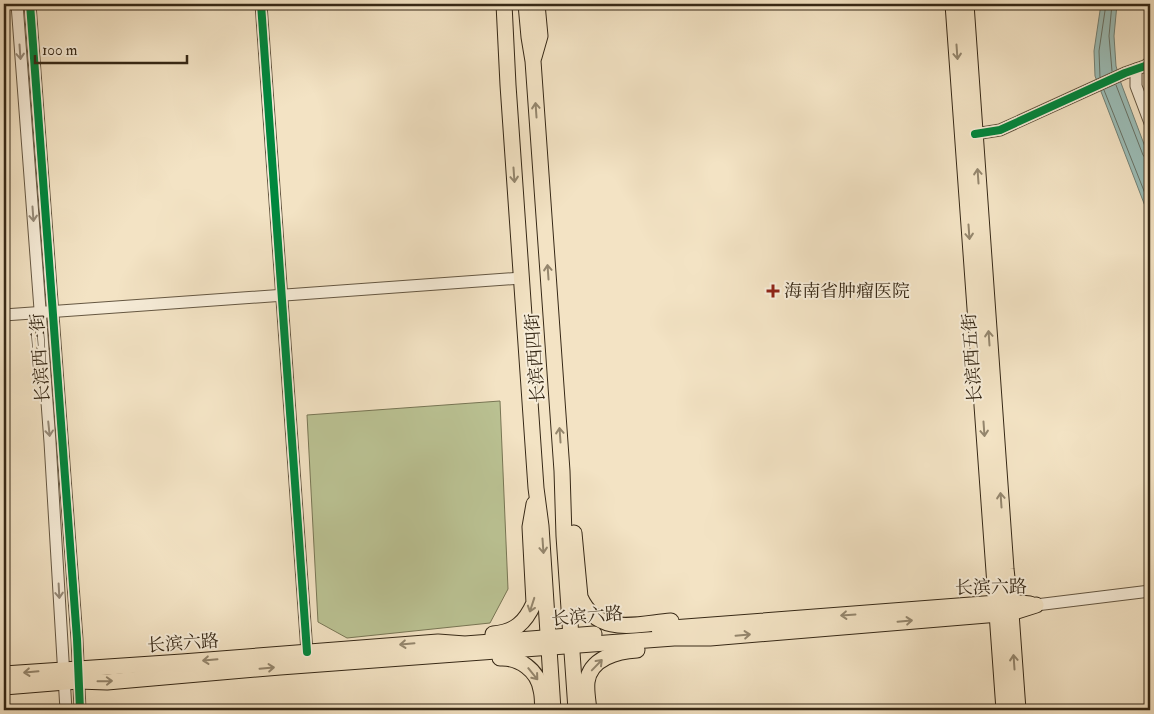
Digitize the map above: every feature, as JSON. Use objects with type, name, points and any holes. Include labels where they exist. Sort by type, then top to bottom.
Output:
[{"type":"main road","points":[[494,4],[508,85]]},
{"type":"main road","name":"长滨西四街","points":[[504,4],[508,85],[553,710]]},
{"type":"main road","name":"长滨西四街","points":[[526,4],[528,37],[533,61],[562,471],[576,710]]},
{"type":"main road","points":[[533,61],[540,36],[537,4]]},
{"type":"main road","name":"长滨西五街","points":[[953,4],[1004,608],[1018,710]]},
{"type":"main road","name":"长滨西五街","points":[[966,4],[1006,569],[1004,710]]},
{"type":"main road","points":[[562,471],[574,522],[579,590],[583,603],[592,614],[609,625],[672,621],[710,632]]},
{"type":"main road","points":[[439,649],[465,636],[506,633],[520,624],[529,615],[535,596],[530,527],[536,488]]},
{"type":"main road","name":"长滨六路","points":[[4,674],[71,675],[107,682],[280,667],[439,649],[465,644],[674,638],[710,632],[1036,605]]},
{"type":"main road","points":[[589,710],[587,682],[589,674],[606,657],[625,651],[674,647],[710,632]]},
{"type":"main road","points":[[439,649],[465,661],[511,658],[521,662],[531,670],[539,682],[544,710]]},
{"type":"main road","name":"长滨六路","points":[[4,687],[71,675],[307,652],[439,649]]},
{"type":"street","name":"长滨西三街","points":[[17,4],[76,629],[66,710]]},
{"type":"street","name":"长滨西三街","points":[[30,4],[46,312]]},
{"type":"street","points":[[261,4],[307,652]]},
{"type":"street","points":[[975,134],[1000,130],[1092,90],[1125,73],[1145,66],[1150,62]]},
{"type":"street","points":[[1136,69],[1136,86],[1150,122]]},
{"type":"street","points":[[4,315],[522,278]]},
{"type":"street","points":[[1036,605],[1150,591]]},
{"type":"street","name":"长滨西三街","points":[[71,675],[80,710]]},
{"type":"green space","points":[[500,401],[508,589],[490,623],[347,638],[318,622],[307,415]]},
{"type":"water","points":[[1101,4],[1117,4],[1114,36],[1116,66],[1150,160],[1150,219],[1095,76],[1094,51]]},
{"type":"cycle path","points":[[30,4],[77,639],[80,710]]},
{"type":"cycle path","points":[[261,4],[307,652]]},
{"type":"cycle path","points":[[975,134],[1000,130],[1125,73],[1145,66],[1150,62]]},
{"type":"place","name":"海南省肿瘤医院","points":[[773,291]]}]
